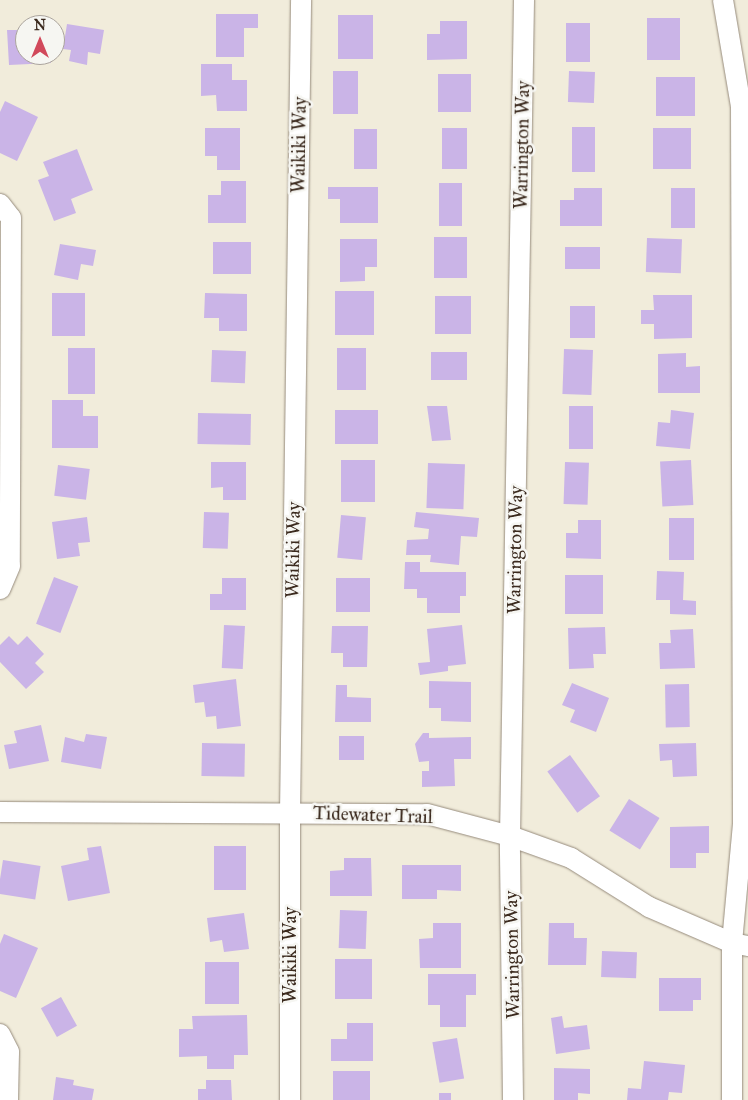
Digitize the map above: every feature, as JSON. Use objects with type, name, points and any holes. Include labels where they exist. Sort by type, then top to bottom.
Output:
[{"type":"street","name":"Waikiki Way","points":[[290,1100],[290,813],[301,0]]},
{"type":"street","name":"Warrington Way","points":[[513,1100],[510,836],[524,0]]},
{"type":"street","points":[[723,0],[741,106],[743,824],[740,945],[732,1100]]},
{"type":"street","points":[[0,204],[11,218],[5,399],[10,566],[0,589]]},
{"type":"street","name":"Tidewater Trail","points":[[0,812],[427,814],[510,836],[571,858],[649,908],[740,945]]},
{"type":"street","points":[[0,1034],[9,1052],[8,1100]]},
{"type":"building","points":[[216,14],[258,14],[258,28],[244,28],[244,57],[216,57]]},
{"type":"building","points":[[338,15],[373,15],[373,59],[338,59]]},
{"type":"building","points":[[647,18],[680,18],[680,60],[647,60]]},
{"type":"building","points":[[440,21],[467,21],[467,59],[427,60],[427,34],[440,34]]},
{"type":"building","points":[[566,23],[590,23],[590,62],[566,62]]},
{"type":"building","points":[[67,24],[104,30],[100,54],[88,52],[87,65],[69,61],[71,50],[65,49]]},
{"type":"building","points":[[7,30],[15,30],[15,65],[9,65]]},
{"type":"building","points":[[201,64],[232,64],[232,80],[247,80],[247,111],[217,111],[216,95],[201,96]]},
{"type":"building","points":[[333,71],[358,71],[358,114],[333,114]]},
{"type":"building","points":[[569,71],[595,72],[594,103],[568,102]]},
{"type":"building","points":[[438,74],[471,74],[471,112],[438,112]]},
{"type":"building","points":[[656,77],[695,77],[695,116],[656,116]]},
{"type":"building","points":[[5,101],[38,117],[17,161],[0,153],[0,112]]},
{"type":"building","points":[[572,127],[595,127],[595,172],[572,172]]},
{"type":"building","points":[[205,128],[240,128],[240,170],[217,170],[217,156],[205,156]]},
{"type":"building","points":[[442,128],[467,128],[467,169],[442,169]]},
{"type":"building","points":[[653,128],[691,128],[691,169],[653,169]]},
{"type":"building","points":[[354,129],[377,129],[377,169],[354,169]]},
{"type":"building","points":[[77,149],[93,190],[71,199],[76,213],[54,221],[38,180],[49,176],[43,162]]},
{"type":"building","points":[[221,181],[246,181],[246,223],[208,223],[208,195],[221,195]]},
{"type":"building","points":[[439,183],[462,183],[462,226],[439,226]]},
{"type":"building","points":[[328,187],[378,187],[378,223],[340,223],[340,199],[328,199]]},
{"type":"building","points":[[574,188],[602,188],[602,226],[560,226],[560,200],[574,200]]},
{"type":"building","points":[[671,188],[695,188],[695,228],[671,228]]},
{"type":"building","points":[[434,237],[467,237],[467,278],[434,278]]},
{"type":"building","points":[[647,238],[682,239],[681,273],[646,272]]},
{"type":"building","points":[[340,239],[377,239],[377,267],[365,267],[365,281],[340,282]]},
{"type":"building","points":[[213,242],[251,242],[251,274],[213,274]]},
{"type":"building","points":[[60,244],[96,250],[93,266],[81,264],[78,280],[54,275]]},
{"type":"building","points":[[565,247],[600,247],[600,269],[565,269]]},
{"type":"building","points":[[335,291],[374,291],[374,335],[335,335]]},
{"type":"building","points":[[52,293],[85,293],[85,336],[52,336]]},
{"type":"building","points":[[205,293],[247,294],[247,331],[219,331],[219,318],[204,318]]},
{"type":"building","points":[[653,295],[692,295],[692,338],[654,339],[654,324],[641,324],[641,310],[654,310]]},
{"type":"building","points":[[435,296],[471,296],[471,334],[435,334]]},
{"type":"building","points":[[570,306],[595,306],[595,338],[570,338]]},
{"type":"building","points":[[68,348],[95,348],[95,394],[68,394]]},
{"type":"building","points":[[337,348],[366,348],[366,390],[337,390]]},
{"type":"building","points":[[564,349],[593,350],[591,395],[562,394]]},
{"type":"building","points":[[212,350],[246,351],[245,383],[211,382]]},
{"type":"building","points":[[431,352],[467,352],[467,380],[431,380]]},
{"type":"building","points":[[686,353],[686,367],[700,366],[700,393],[658,393],[658,354]]},
{"type":"building","points":[[52,400],[83,400],[83,416],[98,416],[98,448],[52,448]]},
{"type":"building","points":[[427,406],[447,406],[451,440],[432,441]]},
{"type":"building","points":[[569,406],[593,406],[593,449],[569,449]]},
{"type":"building","points":[[335,410],[378,410],[378,444],[335,444]]},
{"type":"building","points":[[671,410],[694,413],[690,449],[656,446],[658,422],[670,423]]},
{"type":"building","points":[[198,413],[251,414],[250,445],[197,444]]},
{"type":"building","points":[[341,460],[375,460],[375,502],[341,502]]},
{"type":"building","points":[[691,460],[693,505],[662,507],[660,462]]},
{"type":"building","points":[[211,462],[246,462],[246,500],[223,500],[223,487],[211,488]]},
{"type":"building","points":[[565,462],[589,463],[588,505],[564,504]]},
{"type":"building","points":[[428,463],[465,464],[463,509],[426,508]]},
{"type":"building","points":[[58,465],[90,469],[86,500],[54,496]]},
{"type":"building","points":[[204,512],[229,513],[228,549],[203,548]]},
{"type":"building","points":[[416,512],[479,518],[477,537],[461,536],[459,565],[430,562],[431,555],[406,555],[407,540],[428,539],[429,529],[414,527]]},
{"type":"building","points":[[341,515],[366,517],[362,560],[337,558]]},
{"type":"building","points":[[87,517],[90,542],[78,543],[80,556],[57,559],[52,522]]},
{"type":"building","points":[[669,518],[694,518],[694,560],[669,560]]},
{"type":"building","points":[[578,520],[601,520],[601,559],[566,558],[566,533],[578,533]]},
{"type":"building","points":[[405,562],[420,562],[420,572],[466,572],[466,596],[460,596],[460,613],[427,613],[427,598],[417,598],[417,589],[404,589]]},
{"type":"building","points":[[657,571],[684,572],[683,600],[696,601],[696,615],[670,614],[670,600],[656,600]]},
{"type":"building","points":[[565,575],[603,575],[603,614],[565,614]]},
{"type":"building","points":[[54,577],[78,586],[60,633],[36,624]]},
{"type":"building","points":[[222,578],[246,578],[246,610],[210,610],[210,594],[222,594]]},
{"type":"building","points":[[336,578],[370,578],[370,612],[336,612]]},
{"type":"building","points":[[224,625],[245,626],[243,669],[222,668]]},
{"type":"building","points":[[462,625],[466,664],[448,666],[448,671],[420,675],[418,663],[430,662],[427,629]]},
{"type":"building","points":[[332,626],[368,626],[367,667],[343,667],[343,653],[331,653]]},
{"type":"building","points":[[605,627],[606,654],[593,654],[594,668],[569,669],[568,628]]},
{"type":"building","points":[[693,629],[695,668],[660,669],[659,643],[671,643],[670,630]]},
{"type":"building","points":[[9,636],[18,645],[27,636],[44,654],[35,663],[44,672],[26,689],[0,662],[0,645]]},
{"type":"building","points":[[236,679],[241,726],[217,729],[216,716],[206,717],[204,702],[195,703],[193,685]]},
{"type":"building","points":[[429,681],[471,682],[471,722],[441,721],[441,708],[429,708]]},
{"type":"building","points":[[572,683],[609,698],[596,732],[570,722],[575,710],[562,705]]},
{"type":"building","points":[[665,684],[689,684],[690,727],[666,727]]},
{"type":"building","points":[[336,685],[347,685],[347,697],[371,698],[371,722],[335,722]]},
{"type":"building","points":[[41,725],[49,761],[9,769],[4,745],[17,743],[14,731]]},
{"type":"building","points":[[423,733],[429,733],[429,738],[471,737],[471,759],[454,759],[455,786],[422,787],[422,771],[429,771],[429,761],[419,762],[415,744]]},
{"type":"building","points":[[86,734],[107,737],[101,769],[61,762],[65,737],[84,742]]},
{"type":"building","points":[[339,736],[364,736],[364,760],[339,760]]},
{"type":"building","points":[[202,743],[245,744],[244,777],[201,776]]},
{"type":"building","points":[[696,743],[697,776],[673,777],[672,760],[660,761],[659,744]]},
{"type":"building","points":[[570,755],[600,796],[577,813],[547,771]]},
{"type":"building","points":[[629,799],[660,818],[640,849],[609,830]]},
{"type":"building","points":[[709,826],[709,853],[696,853],[696,868],[670,868],[670,827]]},
{"type":"building","points":[[101,846],[110,893],[68,901],[61,866],[89,860],[87,848]]},
{"type":"building","points":[[214,846],[246,846],[246,890],[214,890]]},
{"type":"building","points":[[344,858],[371,858],[372,896],[330,896],[330,871],[344,870]]},
{"type":"building","points":[[3,860],[41,866],[35,900],[0,894]]},
{"type":"building","points":[[402,865],[461,865],[461,891],[437,890],[437,899],[402,899]]},
{"type":"building","points":[[340,910],[367,911],[366,949],[339,948]]},
{"type":"building","points":[[244,913],[249,949],[224,952],[222,940],[210,942],[207,918]]},
{"type":"building","points":[[433,923],[461,923],[461,968],[420,968],[419,939],[433,938]]},
{"type":"building","points":[[549,923],[574,923],[574,938],[587,938],[586,965],[548,965]]},
{"type":"building","points":[[4,934],[38,948],[16,998],[0,991],[0,944]]},
{"type":"building","points":[[602,951],[637,952],[636,978],[601,977]]},
{"type":"building","points":[[335,959],[372,959],[372,999],[335,999]]},
{"type":"building","points":[[205,962],[239,962],[239,1004],[205,1004]]},
{"type":"building","points":[[428,974],[476,974],[476,995],[466,995],[466,1027],[440,1027],[440,1005],[428,1005]]},
{"type":"building","points":[[659,978],[701,978],[701,1000],[693,1000],[693,1011],[659,1011]]},
{"type":"building","points":[[61,997],[77,1026],[57,1037],[41,1008]]},
{"type":"building","points":[[247,1015],[248,1055],[234,1055],[234,1069],[207,1069],[207,1056],[179,1057],[179,1029],[193,1029],[192,1016]]},
{"type":"building","points":[[562,1016],[564,1028],[587,1025],[590,1049],[556,1054],[551,1018]]},
{"type":"building","points":[[347,1023],[373,1023],[373,1061],[331,1061],[331,1039],[347,1039]]},
{"type":"building","points":[[457,1038],[464,1078],[439,1083],[432,1042]]},
{"type":"building","points":[[644,1061],[685,1065],[682,1093],[669,1092],[668,1100],[627,1100],[628,1088],[641,1089]]},
{"type":"building","points":[[554,1068],[590,1069],[590,1094],[578,1093],[578,1100],[554,1100]]},
{"type":"building","points":[[333,1071],[370,1071],[370,1100],[333,1100]]},
{"type":"building","points":[[56,1077],[74,1080],[73,1085],[94,1089],[92,1100],[53,1100]]},
{"type":"building","points":[[206,1080],[231,1080],[232,1100],[198,1100],[198,1089],[206,1089]]},
{"type":"building","points":[[439,1093],[451,1093],[451,1100],[439,1100]]}]
